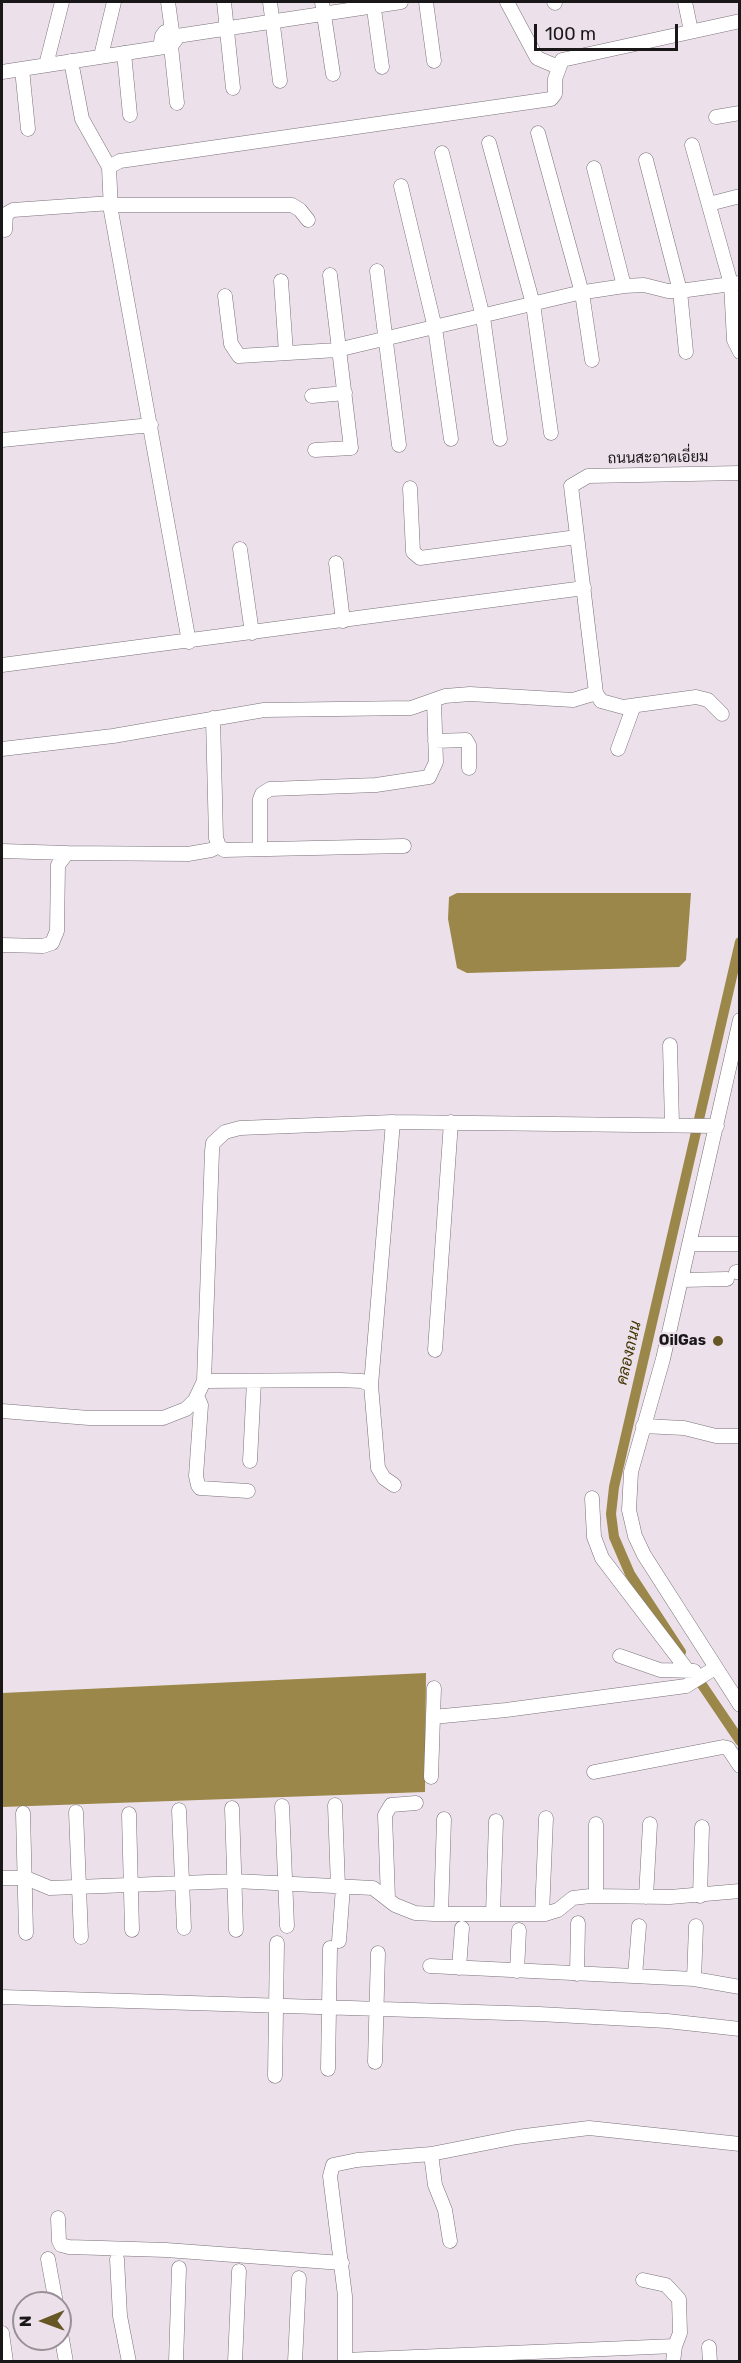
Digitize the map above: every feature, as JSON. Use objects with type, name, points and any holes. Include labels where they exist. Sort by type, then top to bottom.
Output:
[{"type":"street","points":[[46,65],[62,2]]},
{"type":"street","points":[[101,56],[114,2]]},
{"type":"street","points":[[168,2],[177,104]]},
{"type":"street","points":[[224,2],[233,88]]},
{"type":"street","points":[[270,2],[280,81]]},
{"type":"street","points":[[2,72],[124,53],[227,26],[272,20],[322,7],[401,2]]},
{"type":"street","points":[[426,2],[434,61]]},
{"type":"street","points":[[507,2],[537,58],[558,68]]},
{"type":"street","points":[[685,2],[691,31]]},
{"type":"street","points":[[373,3],[382,67]]},
{"type":"street","points":[[322,7],[333,74]]},
{"type":"street","points":[[109,167],[120,161],[551,99],[556,91],[558,68],[562,60],[740,21]]},
{"type":"street","points":[[124,53],[130,115]]},
{"type":"street","points":[[71,61],[82,119],[109,167],[111,204],[164,514],[189,642]]},
{"type":"street","points":[[22,69],[28,129]]},
{"type":"street","points":[[716,117],[740,113]]},
{"type":"street","points":[[538,133],[582,293],[592,360]]},
{"type":"street","points":[[489,143],[534,304],[551,433]]},
{"type":"street","points":[[692,145],[735,283],[734,340],[740,352]]},
{"type":"street","points":[[442,153],[483,317],[500,439]]},
{"type":"street","points":[[646,160],[680,291],[686,352]]},
{"type":"street","points":[[594,168],[624,286]]},
{"type":"street","points":[[401,186],[435,328],[451,439]]},
{"type":"street","points":[[709,204],[740,196]]},
{"type":"street","points":[[5,230],[6,214],[13,210],[111,204],[292,206],[300,210],[308,220]]},
{"type":"street","points":[[377,271],[399,444]]},
{"type":"street","points":[[315,450],[351,448],[330,275]]},
{"type":"street","points":[[280,281],[286,353]]},
{"type":"street","points":[[225,296],[231,344],[234,352],[239,356],[340,349],[582,293],[624,286],[644,285],[668,291],[680,291],[735,283]]},
{"type":"street","points":[[312,396],[345,393]]},
{"type":"street","points":[[2,440],[150,425]]},
{"type":"street","name":"ถนนสะอาดเอี่ยม","points":[[577,537],[571,486],[588,476],[740,473]]},
{"type":"street","points":[[410,488],[413,552],[420,558],[577,537],[596,693],[606,703],[633,708],[696,697],[708,700],[722,714]]},
{"type":"street","points":[[240,549],[252,633]]},
{"type":"street","points":[[336,563],[343,621]]},
{"type":"street","points":[[2,665],[584,588]]},
{"type":"street","points":[[2,749],[112,736],[264,710],[411,708],[445,696],[470,694],[573,699],[596,693]]},
{"type":"street","points":[[260,849],[260,799],[262,794],[285,787],[376,785],[429,777],[436,762],[434,701]]},
{"type":"street","points":[[618,749],[633,708]]},
{"type":"street","points":[[213,718],[215,827],[219,846],[224,850],[404,846]]},
{"type":"street","points":[[435,741],[466,740],[469,745],[469,768]]},
{"type":"street","points":[[2,851],[188,854],[211,850],[219,846]]},
{"type":"street","points":[[2,945],[43,946],[52,943],[57,930],[58,865],[67,853]]},
{"type":"street","points":[[740,1020],[711,1125],[690,1244],[663,1359],[631,1472],[628,1510],[635,1536],[644,1555],[711,1666],[740,1705]]},
{"type":"street","points":[[670,1045],[678,1125]]},
{"type":"street","points":[[2,1411],[89,1418],[163,1418],[186,1409],[197,1396],[204,1381],[213,1143],[225,1132],[240,1128],[393,1122],[711,1125]]},
{"type":"street","points":[[393,1122],[371,1385],[378,1468],[384,1478],[394,1485]]},
{"type":"street","points":[[435,1350],[451,1122]]},
{"type":"street","points":[[690,1244],[740,1244]]},
{"type":"street","points":[[682,1277],[734,1275]]},
{"type":"street","points":[[204,1381],[340,1380],[362,1381],[371,1385]]},
{"type":"street","points":[[250,1461],[254,1381]]},
{"type":"street","points":[[197,1396],[201,1405],[196,1476],[198,1485],[200,1488],[248,1491]]},
{"type":"street","points":[[643,1426],[684,1428],[716,1436],[740,1436]]},
{"type":"street","points":[[592,1498],[594,1537],[602,1558],[692,1675]]},
{"type":"street","points":[[620,1656],[660,1670],[692,1675]]},
{"type":"street","points":[[433,1717],[639,1694],[711,1666]]},
{"type":"street","points":[[431,1777],[434,1688]]},
{"type":"street","points":[[594,1772],[723,1747],[728,1748],[740,1766]]},
{"type":"street","points":[[388,1899],[385,1815],[391,1805],[416,1803]]},
{"type":"street","points":[[328,2068],[329,2007],[340,1887],[335,1805]]},
{"type":"street","points":[[282,1806],[286,1926]]},
{"type":"street","points":[[232,1808],[236,1930]]},
{"type":"street","points":[[179,1810],[184,1928]]},
{"type":"street","points":[[76,1812],[81,1937]]},
{"type":"street","points":[[23,1813],[27,1933]]},
{"type":"street","points":[[129,1814],[132,1930]]},
{"type":"street","points":[[543,1914],[546,1818]]},
{"type":"street","points":[[441,1914],[444,1819]]},
{"type":"street","points":[[493,1914],[496,1821]]},
{"type":"street","points":[[596,1824],[596,1896]]},
{"type":"street","points":[[646,1897],[650,1824]]},
{"type":"street","points":[[700,1896],[702,1827]]},
{"type":"street","points":[[2,1878],[26,1878],[50,1888],[182,1885],[234,1881],[373,1888],[395,1905],[416,1913],[441,1914],[543,1914],[558,1910],[573,1898],[700,1896],[740,1892]]},
{"type":"street","points":[[577,1974],[578,1923]]},
{"type":"street","points":[[635,1976],[639,1926]]},
{"type":"street","points":[[694,1979],[696,1926]]},
{"type":"street","points":[[459,1968],[462,1928]]},
{"type":"street","points":[[517,1971],[519,1930]]},
{"type":"street","points":[[275,2076],[277,1943]]},
{"type":"street","points":[[375,2062],[378,1953]]},
{"type":"street","points":[[430,1966],[694,1979],[740,1987]]},
{"type":"street","points":[[2,1996],[667,2020],[740,2029]]},
{"type":"street","points":[[675,2346],[345,2361],[342,2263],[330,2176],[333,2165],[357,2160],[430,2154],[517,2137],[589,2128],[740,2144]]},
{"type":"street","points":[[430,2154],[435,2185],[445,2210],[450,2241]]},
{"type":"street","points":[[58,2218],[59,2241],[61,2245],[69,2247],[165,2250],[342,2263]]},
{"type":"street","points":[[48,2259],[54,2291]]},
{"type":"street","points":[[117,2259],[120,2316],[129,2361]]},
{"type":"street","points":[[176,2361],[179,2268]]},
{"type":"street","points":[[235,2361],[239,2271]]},
{"type":"street","points":[[295,2361],[299,2277]]},
{"type":"street","points":[[643,2280],[666,2285],[679,2299],[680,2333],[673,2361]]},
{"type":"street","points":[[2,2333],[6,2361]]},
{"type":"shaded area","points":[[457,893],[691,893],[686,960],[679,967],[467,973],[457,968],[448,919],[449,897]]},
{"type":"shaded area","points":[[426,1673],[425,1792],[2,1807],[2,1693]]},
{"type":"waterway","name":"คลองถนน","points":[[681,1652],[630,1574],[614,1537],[611,1514],[614,1487],[740,942]]},
{"type":"waterway","name":"คลองถนน","points":[[694,1673],[740,1741]]},
{"type":"place","name":"OilGas","points":[[718,1341]]}]
